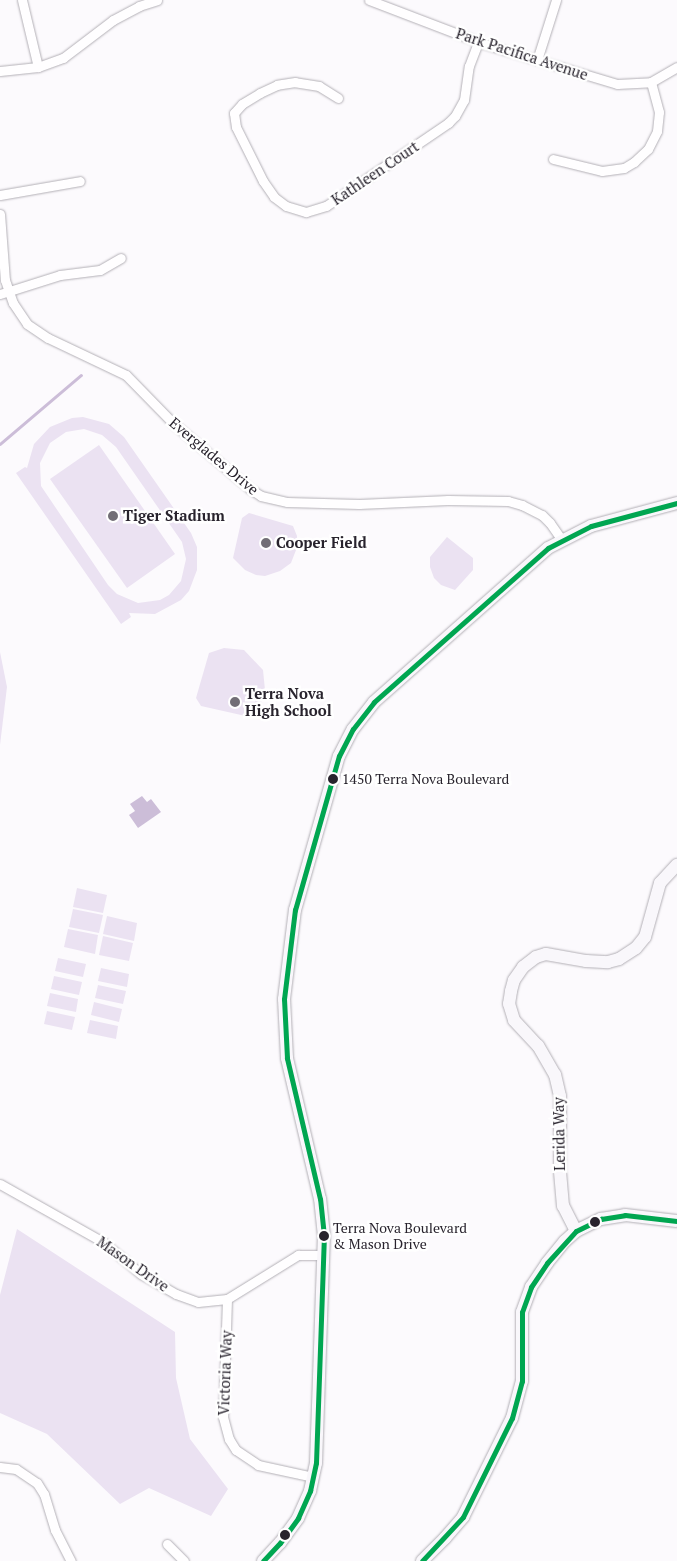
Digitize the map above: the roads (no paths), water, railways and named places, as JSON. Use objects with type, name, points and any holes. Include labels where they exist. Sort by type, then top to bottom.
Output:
[{"type":"street","points":[[22,0],[38,66]]},
{"type":"street","points":[[0,71],[38,66],[68,55],[113,20],[139,6],[157,0]]},
{"type":"street","name":"Park Pacifica Avenue","points":[[368,0],[478,42],[617,84],[651,82],[677,67]]},
{"type":"street","points":[[537,60],[556,0]]},
{"type":"street","name":"Kathleen Court","points":[[338,98],[319,86],[295,82],[277,85],[260,93],[242,104],[234,113],[236,127],[263,181],[274,197],[286,206],[306,212],[326,206],[448,123],[456,116],[464,100],[469,66],[478,42]]},
{"type":"street","points":[[553,159],[602,171],[624,168],[633,163],[648,149],[657,131],[659,112],[651,82]]},
{"type":"street","points":[[0,195],[80,181]]},
{"type":"street","name":"Everglades Drive","points":[[0,214],[4,292],[19,314],[37,332],[126,376],[174,424],[239,480],[261,496],[287,502],[359,504],[448,500],[508,501],[522,505],[542,515],[550,523],[561,540]]},
{"type":"street","points":[[4,292],[60,275],[100,270],[121,258]]},
{"type":"street","points":[[262,1561],[280,1543],[298,1518],[314,1477],[324,1255],[320,1199],[286,1058],[284,999],[295,910],[334,772],[353,729],[374,702],[522,569],[561,540],[591,526],[677,503]]},
{"type":"street","name":"Lerida Way","points":[[576,1231],[562,1206],[560,1096],[555,1075],[538,1046],[514,1020],[510,1004],[514,980],[523,967],[546,954],[586,961],[608,962],[619,959],[636,948],[645,937],[660,883],[677,865]]},
{"type":"street","name":"Mason Drive","points":[[0,1184],[103,1242],[132,1268],[176,1294],[198,1302],[227,1299],[291,1258],[305,1254],[324,1255]]},
{"type":"street","points":[[422,1561],[463,1517],[512,1418],[522,1381],[520,1326],[525,1300],[546,1263],[576,1231],[588,1224],[612,1216],[639,1216],[677,1221]]},
{"type":"street","name":"Victoria Way","points":[[227,1299],[223,1417],[229,1440],[241,1454],[258,1465],[314,1477]]},
{"type":"street","points":[[0,1467],[16,1469],[36,1483],[44,1494],[55,1530],[71,1561]]},
{"type":"street","points":[[167,1544],[184,1561]]},
{"type":"waterway","points":[[0,444],[81,375]]},
{"type":"place","name":"Tiger Stadium","points":[[113,516]]},
{"type":"place","name":"Cooper Field","points":[[266,543]]},
{"type":"place","name":"Terra Nova High School","points":[[235,702]]},
{"type":"place","name":"1450 Terra Nova Boulevard","points":[[333,779]]},
{"type":"place","name":"Terra Nova Boulevard & Mason Drive","points":[[324,1236]]}]
